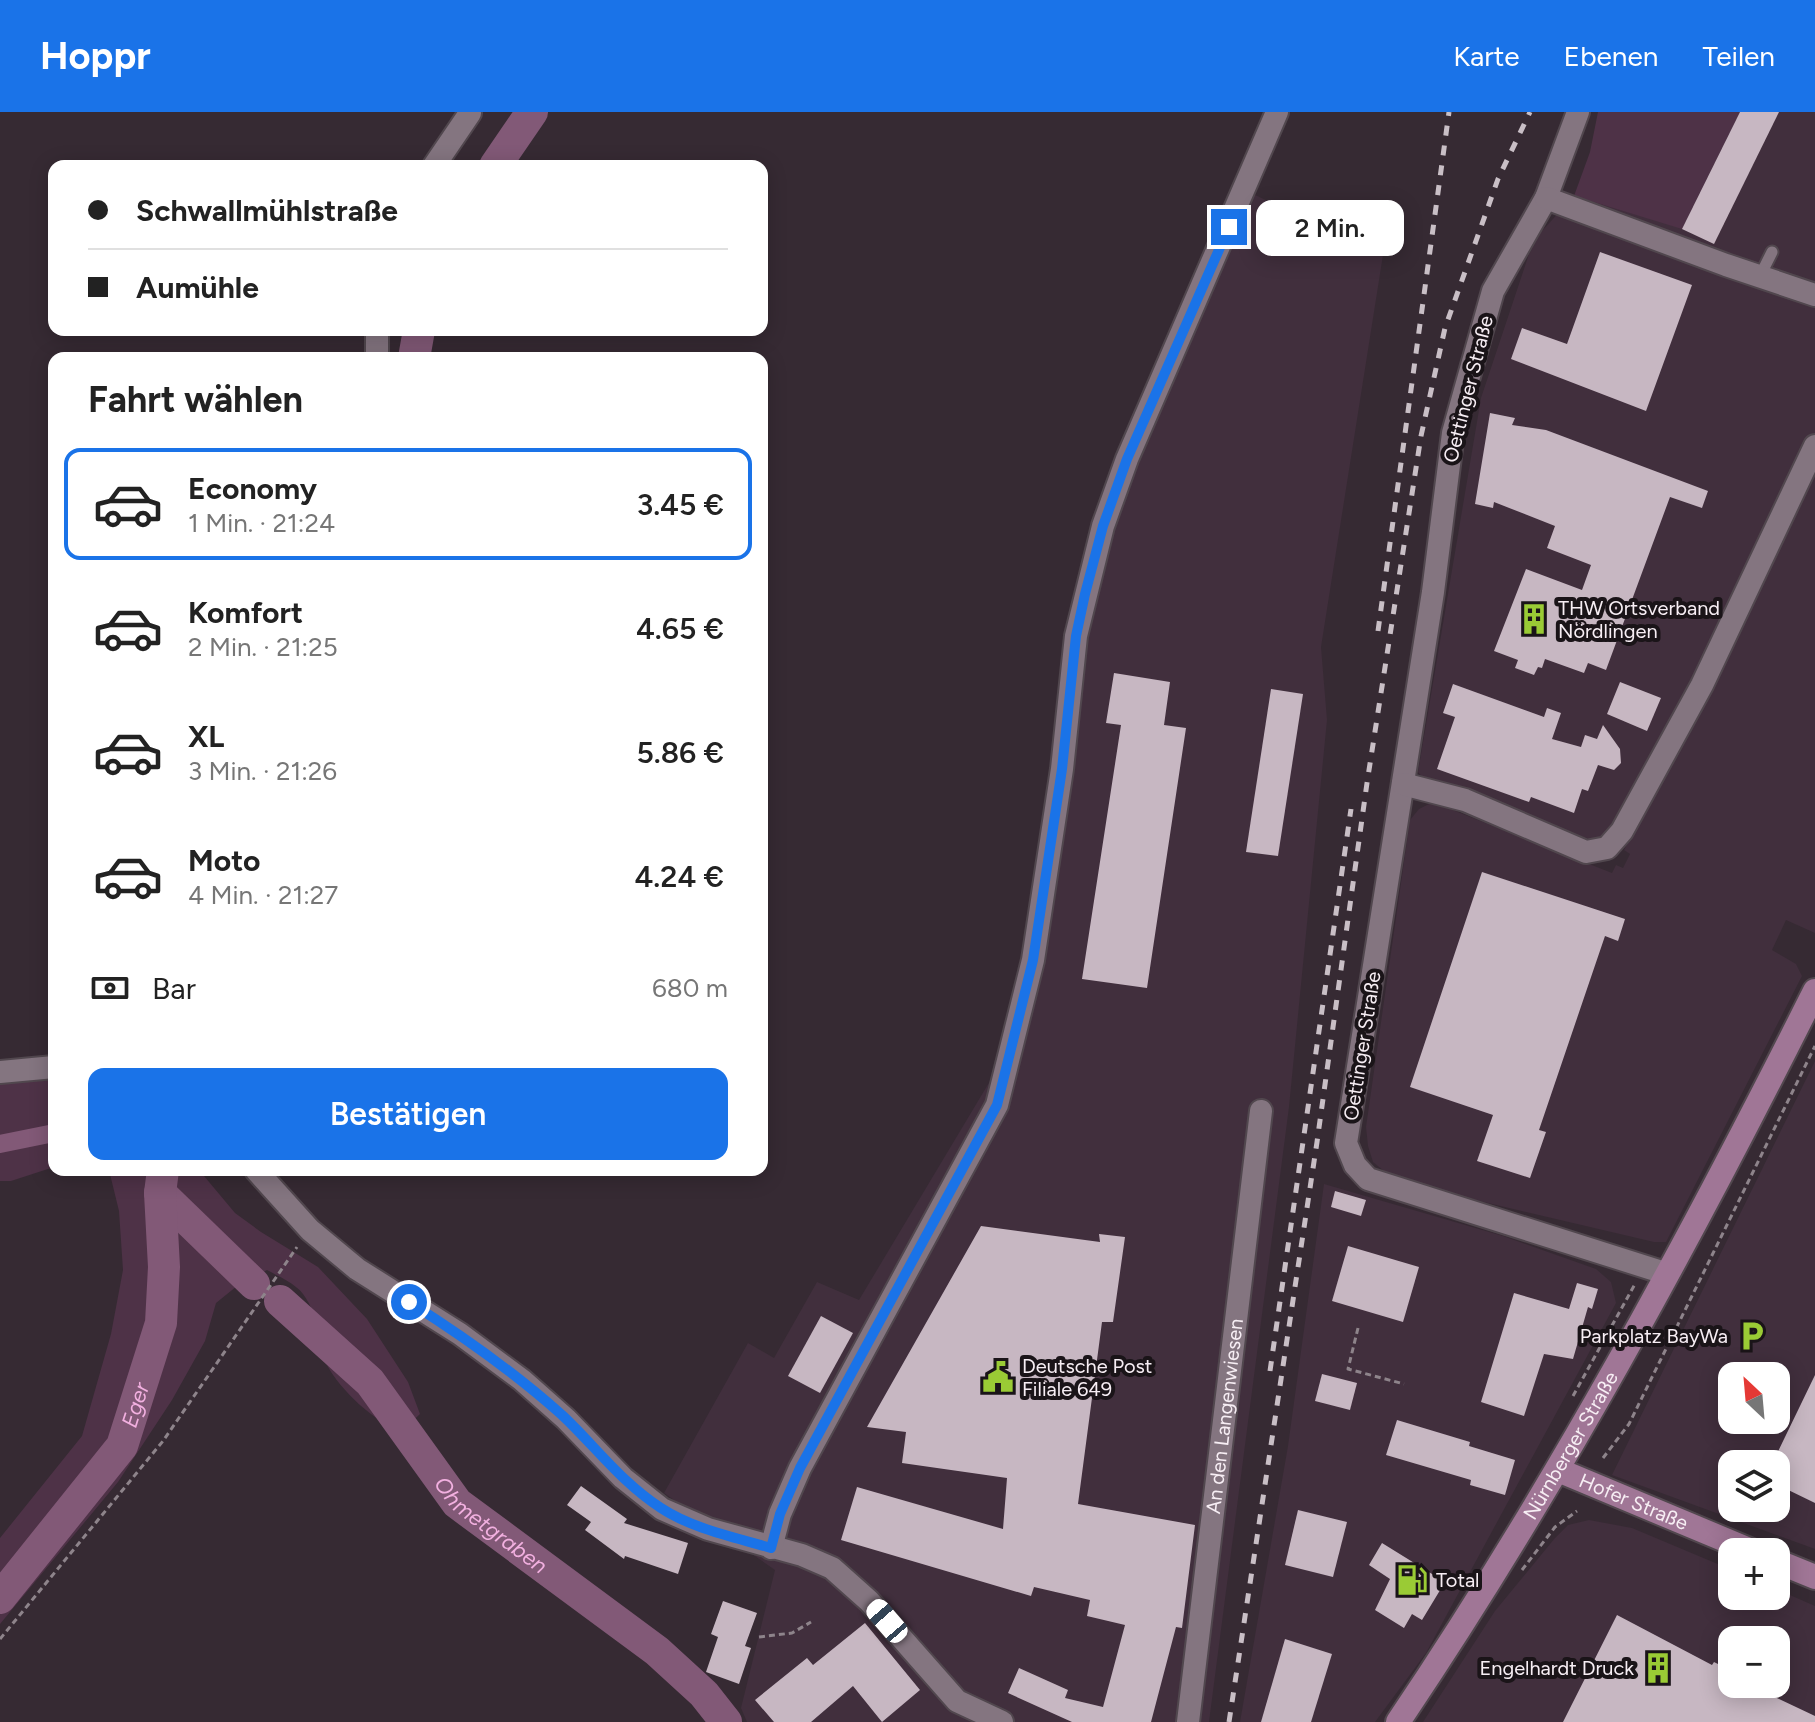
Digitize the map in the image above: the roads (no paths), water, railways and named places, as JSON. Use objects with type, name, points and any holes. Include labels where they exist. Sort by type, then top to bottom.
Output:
[{"type":"main road","name":"Nürnberger Straße","points":[[1398,1722],[1558,1470],[1668,1274],[1815,991]]},
{"type":"main road","name":"Hofer Straße","points":[[1558,1470],[1721,1538]]},
{"type":"main road","points":[[1790,1567],[1815,1577]]},
{"type":"street","points":[[771,1548],[780,1514],[800,1468],[997,1105],[1033,960],[1062,769],[1076,636],[1103,526],[1127,459],[1277,112]]},
{"type":"street","name":"Oettinger Straße","points":[[1578,112],[1546,198],[1493,291],[1453,433],[1433,592],[1346,1143],[1355,1165],[1368,1179],[1391,1189],[1668,1274]]},
{"type":"street","points":[[438,160],[470,113]]},
{"type":"street","points":[[1546,198],[1815,295]]},
{"type":"street","points":[[1403,784],[1465,800],[1586,852],[1607,848],[1622,831],[1702,685],[1815,446]]},
{"type":"street","points":[[0,1072],[48,1068]]},
{"type":"street","name":"An den Langenwiesen","points":[[1188,1722],[1261,1111]]},
{"type":"street","points":[[261,1176],[310,1230],[357,1269],[460,1334],[522,1380],[566,1419],[623,1478],[662,1509],[708,1529],[802,1555],[832,1568],[869,1601],[957,1701],[1002,1722]]},
{"type":"lane","points":[[1760,276],[1772,252]]},
{"type":"waterway","name":"Eger","points":[[499,160],[532,112]]},
{"type":"waterway","name":"Eger","points":[[415,352],[418,336]]},
{"type":"waterway","points":[[0,1144],[48,1134]]},
{"type":"waterway","name":"Eger","points":[[0,1598],[122,1446],[161,1323],[164,1267],[160,1193],[162,1176]]},
{"type":"waterway","name":"Ohmetgraben","points":[[160,1193],[254,1284]]},
{"type":"waterway","name":"Ohmetgraben","points":[[280,1301],[370,1382],[457,1503],[657,1651],[704,1694],[726,1722]]},
{"type":"railway","points":[[1378,631],[1449,112]]},
{"type":"railway","points":[[1229,1722],[1421,436],[1445,328],[1498,179],[1530,112]]},
{"type":"railway","points":[[1270,1371],[1351,809]]},
{"type":"place","name":"THW Ortsverband Nördlingen","points":[[1534,619]]},
{"type":"place","name":"Parkplatz BayWa","points":[[1752,1336]]},
{"type":"place","name":"Deutsche Post Filiale 649","points":[[998,1377]]},
{"type":"place","name":"Total","points":[[1412,1580]]},
{"type":"place","name":"Engelhardt Druck","points":[[1658,1668]]}]
